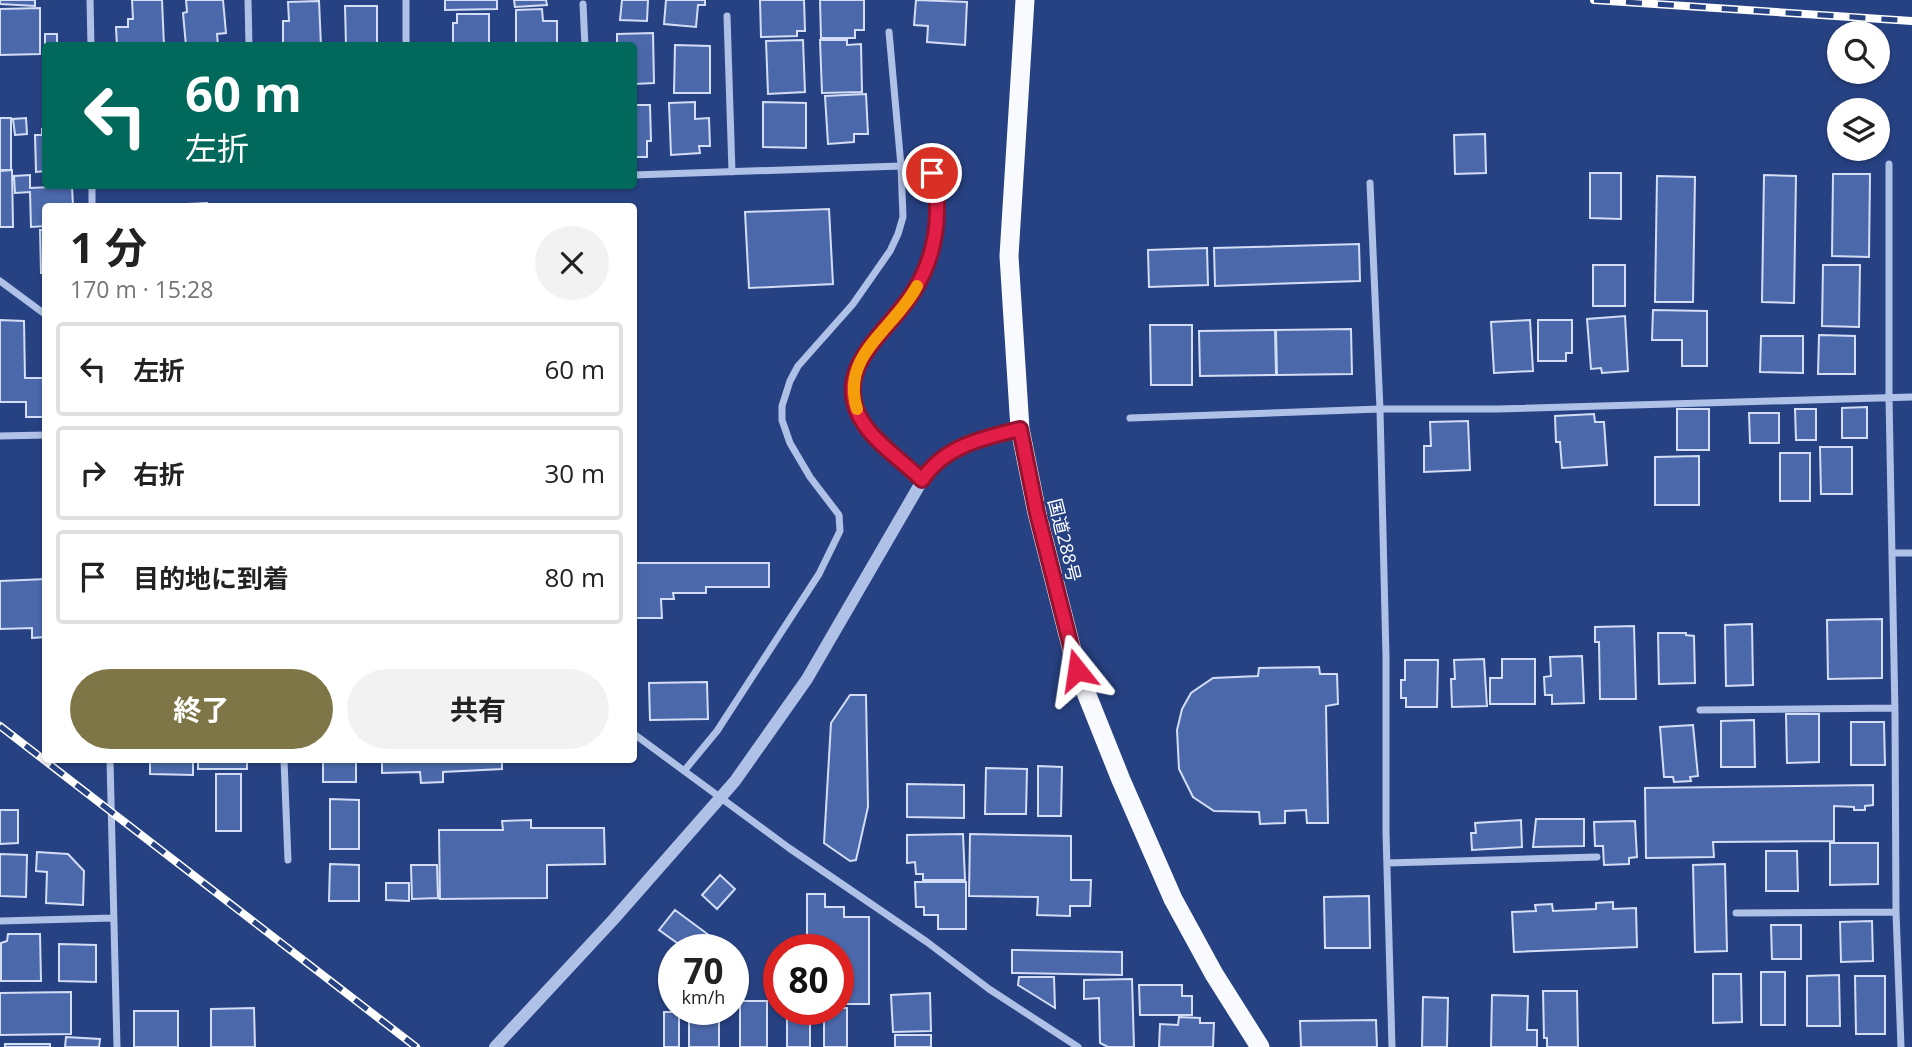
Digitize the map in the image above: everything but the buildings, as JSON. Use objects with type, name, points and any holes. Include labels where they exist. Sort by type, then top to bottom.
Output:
[{"type":"highway","name":"国道288号","points":[[1025,0],[1009,256],[1020,429],[1037,513],[1077,670],[1121,780],[1174,899],[1214,974],[1260,1047]]},
{"type":"street","points":[[90,0],[91,42]]},
{"type":"street","points":[[248,0],[249,42]]},
{"type":"street","points":[[406,0],[406,42]]},
{"type":"street","points":[[583,4],[585,42]]},
{"type":"street","points":[[727,16],[732,172]]},
{"type":"street","points":[[684,771],[718,732],[819,574],[840,531],[839,515],[810,477],[790,443],[782,420],[782,406],[798,366],[853,304],[890,251],[903,217],[889,32]]},
{"type":"street","points":[[1889,164],[1889,397],[1896,912],[1901,1047]]},
{"type":"street","points":[[637,175],[901,166],[922,166],[932,173],[937,183],[937,224],[932,252],[914,291],[867,349],[857,366],[853,390],[856,409],[864,424],[922,480]]},
{"type":"street","points":[[1370,183],[1380,409],[1392,1047]]},
{"type":"street","points":[[0,281],[42,312]]},
{"type":"street","points":[[1130,418],[1380,409],[1497,409],[1912,397]]},
{"type":"street","points":[[495,1047],[613,920],[735,781],[807,679],[930,467],[947,454],[968,444],[1020,429]]},
{"type":"street","points":[[0,436],[42,435]]},
{"type":"street","points":[[1892,553],[1912,553]]},
{"type":"street","points":[[1700,710],[1895,708]]},
{"type":"street","points":[[637,736],[789,848],[927,942],[989,989],[1078,1047]]},
{"type":"street","points":[[110,763],[117,1047]]},
{"type":"street","points":[[284,763],[288,860]]},
{"type":"street","points":[[1387,863],[1597,857]]},
{"type":"street","points":[[1736,913],[1896,912]]},
{"type":"street","points":[[0,921],[113,918]]},
{"type":"railway","points":[[1594,0],[1912,21]]},
{"type":"railway","points":[[0,726],[42,758]]},
{"type":"railway","points":[[48,763],[416,1047]]},
{"type":"slow traffic","points":[[857,409],[853,383],[857,366],[867,349],[889,325],[917,286]]},
{"type":"route","points":[[932,173],[937,183],[937,224],[932,252],[914,291],[867,349],[857,366],[853,383],[856,409],[876,438],[922,480],[930,467],[947,454],[968,444],[1020,429],[1037,513],[1077,670]]}]
